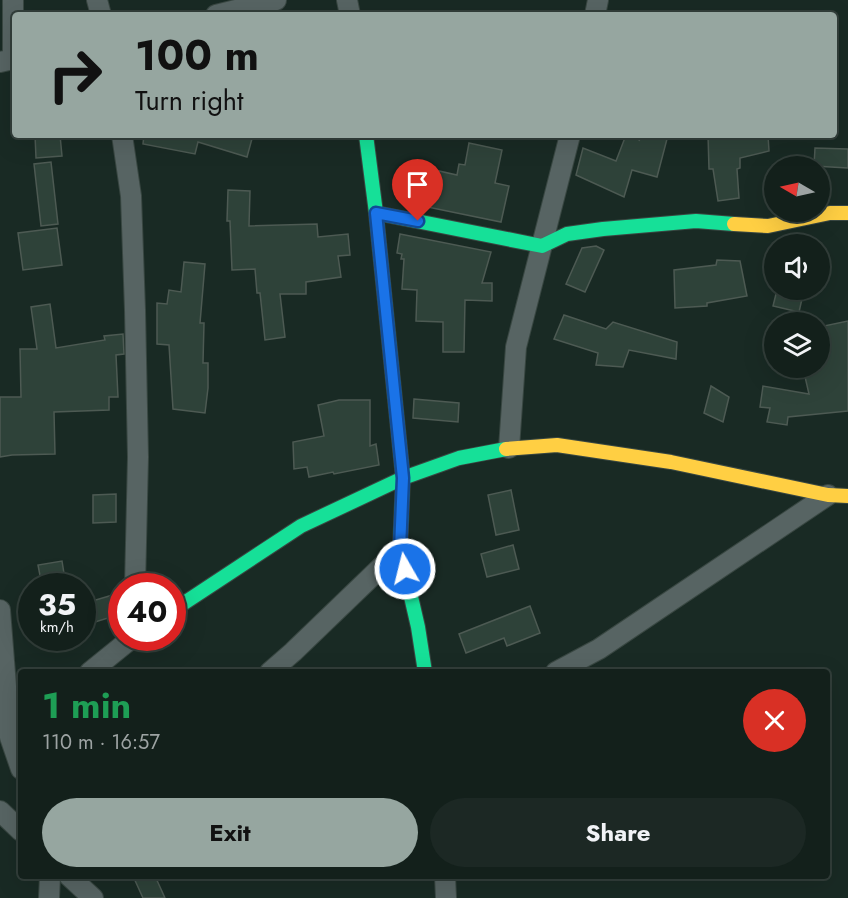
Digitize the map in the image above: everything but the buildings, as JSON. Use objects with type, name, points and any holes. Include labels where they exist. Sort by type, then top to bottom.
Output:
[{"type":"street","points":[[228,12],[276,0]]},
{"type":"street","points":[[9,60],[12,15]]},
{"type":"street","points":[[122,138],[131,196],[135,299],[138,457],[135,573]]},
{"type":"street","points":[[366,138],[403,478],[400,549],[418,627],[425,669]]},
{"type":"street","points":[[509,448],[516,347],[569,138]]},
{"type":"street","points":[[376,213],[542,246],[567,234],[603,229],[696,221],[768,226],[830,213],[848,213]]},
{"type":"street","points":[[186,602],[301,526],[403,478],[459,458],[509,448],[557,445],[671,462],[828,495],[848,496]]},
{"type":"street","points":[[561,669],[598,649],[828,495]]},
{"type":"street","points":[[273,669],[400,549]]},
{"type":"street","points":[[0,610],[10,736],[18,760]]},
{"type":"street","points":[[94,669],[116,651]]},
{"type":"street","points":[[0,811],[18,828]]},
{"type":"street","points":[[49,898],[50,879]]},
{"type":"street","points":[[72,879],[93,898]]},
{"type":"street","points":[[445,879],[446,898]]},
{"type":"traffic: fast","points":[[366,138],[403,478],[400,549],[418,627],[425,669]]},
{"type":"traffic: fast","points":[[376,213],[542,246],[567,234],[603,229],[696,221],[734,224]]},
{"type":"traffic: fast","points":[[186,602],[301,526],[403,478],[459,458],[506,449]]},
{"type":"traffic: slow","points":[[734,224],[768,226],[830,213],[848,213]]},
{"type":"traffic: slow","points":[[506,449],[557,445],[671,462],[828,495],[848,496]]},
{"type":"route","points":[[405,569],[400,549],[403,478],[376,213],[418,221]]}]
